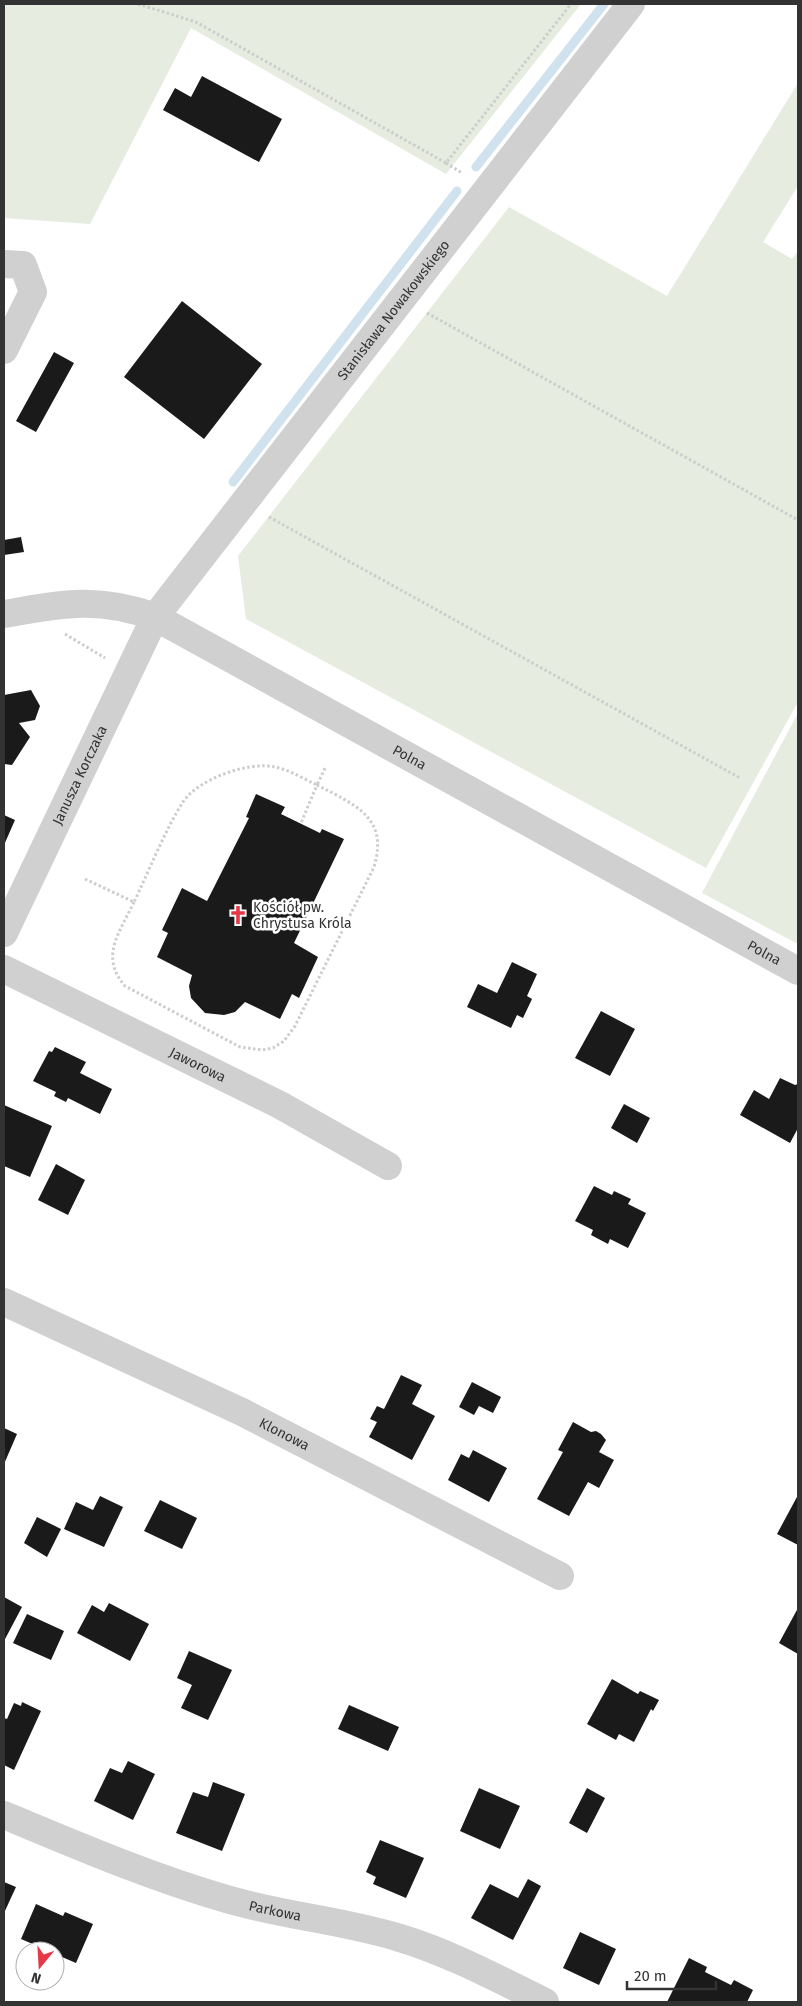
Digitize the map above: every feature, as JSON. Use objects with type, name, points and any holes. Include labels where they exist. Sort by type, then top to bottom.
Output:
[{"type":"street","name":"Stanisława Nowakowskiego","points":[[155,616],[631,4]]},
{"type":"street","points":[[4,264],[23,265],[33,292],[4,350]]},
{"type":"street","name":"Polna","points":[[4,614],[88,602],[115,605],[155,616],[798,971]]},
{"type":"street","name":"Janusza Korczaka","points":[[4,933],[155,616]]},
{"type":"street","name":"Jaworowa","points":[[4,969],[280,1105],[388,1166]]},
{"type":"street","name":"Klonowa","points":[[4,1302],[242,1412],[560,1576]]},
{"type":"street","name":"Parkowa","points":[[4,1815],[137,1868],[214,1895],[262,1908],[366,1929],[433,1949],[545,2002]]},
{"type":"path","points":[[138,4],[196,22],[446,163],[571,4]]},
{"type":"path","points":[[402,300],[798,520]]},
{"type":"path","points":[[242,502],[740,778]]},
{"type":"path","points":[[61,632],[106,658]]},
{"type":"path","points":[[258,766],[274,767],[288,771],[318,785],[358,807],[376,828],[379,838],[379,852],[374,867],[295,1026],[284,1041],[273,1048],[262,1050],[240,1047],[125,986],[115,971],[111,958],[116,941],[134,902],[183,801],[198,788],[213,779],[239,769],[258,766]]},
{"type":"path","points":[[301,823],[326,766]]},
{"type":"path","points":[[86,879],[134,902]]},
{"type":"shaded area","points":[[4,4],[581,4],[446,174],[191,28],[90,224],[4,218]]},
{"type":"shaded area","points":[[798,83],[798,186],[763,242],[792,259],[798,251],[798,702],[706,868],[246,619],[238,556],[509,207],[667,296]]},
{"type":"shaded area","points":[[798,713],[798,944],[702,893]]},
{"type":"building","points":[[202,76],[282,119],[259,162],[163,110],[175,88],[191,97]]},
{"type":"building","points":[[182,301],[262,364],[204,439],[124,377]]},
{"type":"building","points":[[54,352],[74,363],[36,432],[16,421]]},
{"type":"building","points":[[21,537],[24,552],[4,555],[4,540]]},
{"type":"building","points":[[31,690],[40,706],[35,720],[19,723],[30,737],[12,765],[4,764],[4,695]]},
{"type":"building","name":"Kościół pw. Chrystusa Króla","points":[[256,794],[285,807],[281,814],[320,833],[322,829],[344,839],[294,943],[318,957],[299,998],[292,994],[280,1019],[245,1002],[235,1012],[224,1015],[205,1013],[191,998],[189,986],[192,975],[157,957],[168,933],[162,930],[182,888],[207,901],[249,818],[246,817]]},
{"type":"building","points":[[4,815],[15,820],[4,845]]},
{"type":"building","points":[[512,962],[537,974],[527,996],[532,999],[523,1018],[517,1015],[511,1028],[467,1007],[478,984],[497,993]]},
{"type":"building","points":[[601,1011],[635,1029],[610,1076],[575,1058]]},
{"type":"building","points":[[55,1047],[86,1062],[80,1073],[112,1089],[100,1114],[68,1098],[66,1102],[54,1096],[56,1092],[33,1081],[49,1051],[52,1052]]},
{"type":"building","points":[[780,1078],[795,1085],[798,1084],[798,1128],[790,1143],[740,1115],[754,1090],[769,1099]]},
{"type":"building","points":[[624,1104],[650,1118],[637,1143],[611,1128]]},
{"type":"building","points":[[4,1105],[52,1126],[30,1177],[4,1166]]},
{"type":"building","points":[[56,1164],[85,1180],[68,1215],[38,1200]]},
{"type":"building","points":[[594,1186],[612,1195],[614,1191],[631,1199],[628,1204],[646,1213],[628,1248],[610,1239],[608,1244],[591,1235],[593,1230],[575,1221]]},
{"type":"building","points":[[401,1375],[422,1385],[412,1404],[435,1416],[412,1460],[369,1437],[377,1422],[370,1419],[377,1406],[384,1409]]},
{"type":"building","points":[[472,1382],[501,1397],[493,1413],[479,1406],[474,1415],[459,1407]]},
{"type":"building","points":[[573,1422],[591,1432],[596,1431],[601,1434],[606,1440],[599,1452],[614,1460],[599,1488],[588,1482],[569,1516],[537,1499],[563,1452],[558,1450]]},
{"type":"building","points":[[4,1428],[17,1434],[4,1464]]},
{"type":"building","points":[[473,1450],[507,1468],[489,1502],[448,1480],[461,1454],[469,1458]]},
{"type":"building","points":[[798,1495],[798,1545],[777,1534]]},
{"type":"building","points":[[100,1496],[123,1507],[104,1547],[64,1529],[76,1502],[93,1510]]},
{"type":"building","points":[[160,1500],[197,1518],[182,1549],[144,1531]]},
{"type":"building","points":[[37,1517],[61,1529],[47,1557],[24,1543]]},
{"type":"building","points":[[4,1597],[22,1607],[4,1641]]},
{"type":"building","points":[[109,1603],[149,1624],[130,1661],[77,1633],[92,1605],[104,1612]]},
{"type":"building","points":[[798,1608],[798,1654],[779,1643]]},
{"type":"building","points":[[27,1614],[64,1631],[51,1660],[13,1643]]},
{"type":"building","points":[[189,1651],[232,1670],[208,1720],[181,1708],[192,1685],[177,1678]]},
{"type":"building","points":[[612,1679],[638,1694],[640,1691],[659,1700],[653,1711],[651,1709],[634,1742],[619,1734],[616,1740],[587,1724]]},
{"type":"building","points":[[22,1702],[41,1711],[14,1770],[4,1765],[4,1718],[7,1719],[14,1703],[21,1706]]},
{"type":"building","points":[[349,1705],[399,1727],[388,1751],[338,1729]]},
{"type":"building","points":[[128,1761],[155,1774],[133,1820],[94,1801],[110,1768],[122,1773]]},
{"type":"building","points":[[213,1782],[245,1794],[222,1851],[176,1833],[193,1792],[208,1797]]},
{"type":"building","points":[[479,1788],[520,1806],[500,1849],[460,1831]]},
{"type":"building","points":[[587,1788],[605,1798],[587,1833],[569,1823]]},
{"type":"building","points":[[380,1840],[424,1858],[406,1898],[373,1884],[376,1877],[366,1872]]},
{"type":"building","points":[[528,1879],[541,1886],[513,1940],[471,1918],[490,1884],[518,1898]]},
{"type":"building","points":[[4,1882],[16,1887],[4,1913]]},
{"type":"building","points":[[36,1904],[63,1916],[65,1912],[93,1924],[76,1963],[65,1958],[65,1941],[26,1941],[21,1939]]},
{"type":"building","points":[[580,1932],[616,1949],[599,1985],[563,1968]]},
{"type":"building","points":[[689,1958],[707,1967],[705,1972],[731,1985],[734,1980],[753,1990],[747,2002],[667,2002]]},
{"type":"waterway","points":[[476,167],[604,4]]},
{"type":"waterway","points":[[233,482],[457,191]]},
{"type":"place","name":"Kościół pw. Chrystusa Króla","points":[[238,915]]}]
